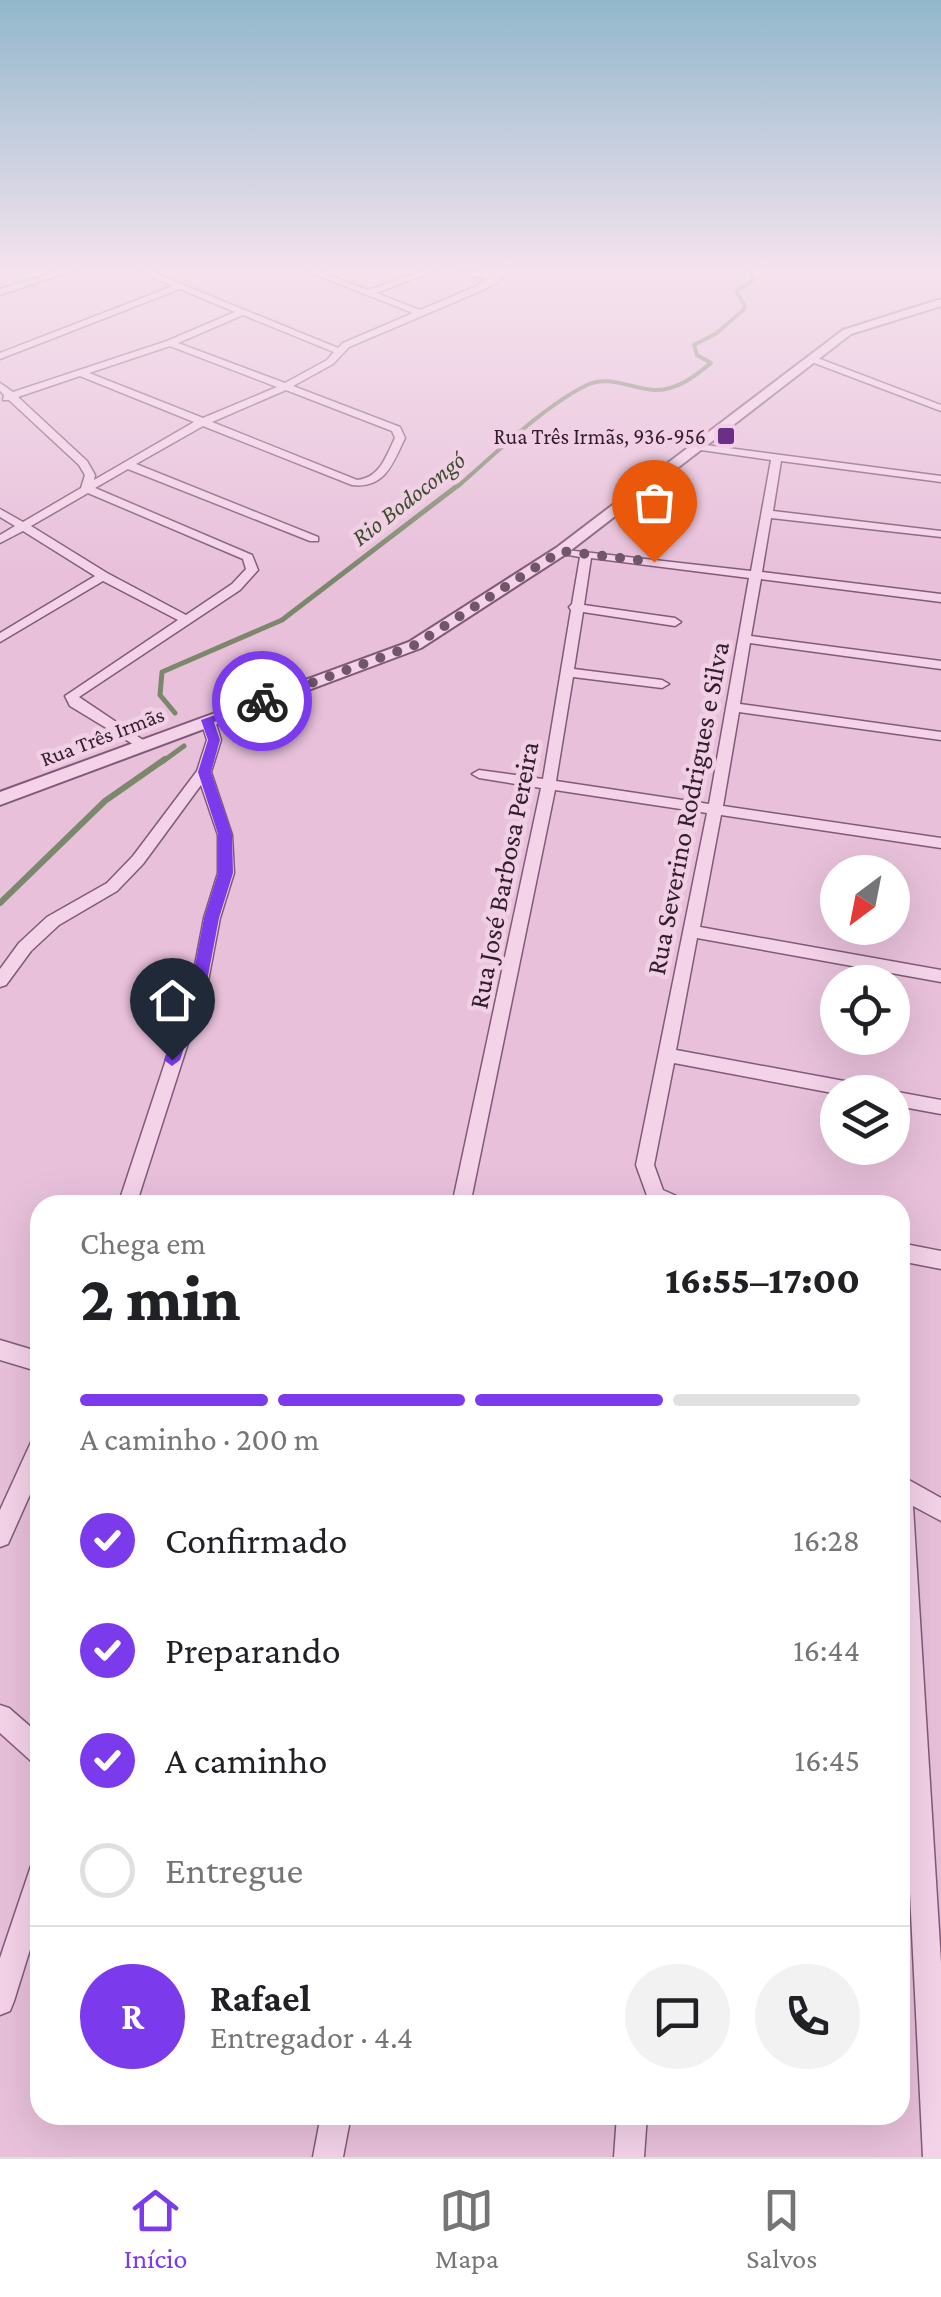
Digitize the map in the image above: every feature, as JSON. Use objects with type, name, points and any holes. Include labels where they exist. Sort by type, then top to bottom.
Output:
[{"type":"street","points":[[6,398],[93,371]]},
{"type":"street","points":[[84,374],[356,483],[368,484],[379,477],[400,438],[399,431],[239,371]]},
{"type":"street","points":[[0,540],[200,423],[314,371]]},
{"type":"street","name":"Rua Três Irmãs","points":[[0,799],[415,645],[561,551],[798,371]]},
{"type":"street","points":[[841,371],[941,408]]},
{"type":"street","points":[[0,386],[6,398],[84,463],[90,474],[86,488]]},
{"type":"street","points":[[698,447],[941,479]]},
{"type":"street","name":"Rua Severino Rodrigues e Silva","points":[[656,1195],[645,1165],[715,808],[776,460]]},
{"type":"street","points":[[129,465],[314,540]]},
{"type":"street","points":[[86,488],[248,557],[252,570],[247,578],[72,696],[75,703],[141,745]]},
{"type":"street","points":[[0,512],[103,576],[185,619]]},
{"type":"street","points":[[768,514],[941,534]]},
{"type":"street","points":[[561,551],[941,598]]},
{"type":"street","name":"Rua José Barbosa Pereira","points":[[463,1195],[549,784],[586,554]]},
{"type":"street","points":[[0,638],[103,576]]},
{"type":"street","points":[[575,606],[675,622]]},
{"type":"street","points":[[744,639],[941,664]]},
{"type":"street","points":[[565,672],[662,684]]},
{"type":"street","points":[[732,707],[941,736]]},
{"type":"street","points":[[0,981],[26,947],[53,921],[112,887],[126,874],[204,772],[214,740],[205,721]]},
{"type":"street","points":[[130,1195],[200,981],[212,918],[226,873],[225,834],[204,772]]},
{"type":"street","points":[[479,774],[941,844]]},
{"type":"street","points":[[690,931],[941,976]]},
{"type":"street","points":[[666,1055],[820,1083]]},
{"type":"street","points":[[910,1101],[941,1106]]},
{"type":"street","points":[[910,1254],[941,1260]]},
{"type":"street","points":[[0,1350],[30,1359]]},
{"type":"street","points":[[0,1536],[30,1469]]},
{"type":"street","points":[[910,1492],[941,1510]]},
{"type":"street","points":[[910,1663],[938,2157]]},
{"type":"street","points":[[0,1717],[30,1743]]},
{"type":"street","points":[[0,2001],[30,1906]]},
{"type":"street","points":[[328,2157],[334,2125]]},
{"type":"street","points":[[629,2157],[631,2125]]},
{"type":"waterway","name":"Rio Bodocongó","points":[[458,486],[537,418],[587,385],[604,381],[664,389],[702,371]]},
{"type":"waterway","name":"Rio Bodocongó","points":[[175,713],[160,695],[162,672],[282,620],[461,483]]},
{"type":"waterway","name":"Rio Bodocongó","points":[[162,762],[184,746]]},
{"type":"waterway","name":"Rio Bodocongó","points":[[0,903],[105,801],[165,759]]},
{"type":"way so far","points":[[262,701],[415,645],[561,551],[654,562]]},
{"type":"place","name":"Rua Três Irmãs, 936-956","points":[[726,436]]},
{"type":"route","points":[[172,1060],[200,981],[212,918],[226,873],[225,834],[204,772],[214,740],[208,720],[262,701]]}]
